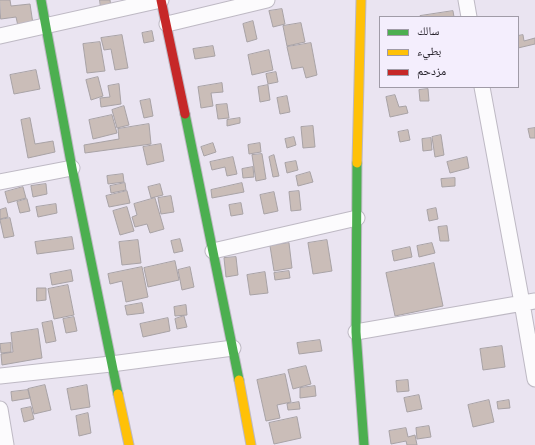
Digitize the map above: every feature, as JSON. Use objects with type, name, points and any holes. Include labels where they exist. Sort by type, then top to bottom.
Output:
[{"type":"street","points":[[41,0],[72,168],[111,364],[129,445]]},
{"type":"street","points":[[0,36],[161,0],[233,348],[251,445]]},
{"type":"street","points":[[167,24],[267,0]]},
{"type":"street","points":[[361,0],[357,148],[356,332],[364,445]]},
{"type":"street","points":[[466,0],[469,16]]},
{"type":"street","points":[[482,88],[529,302],[535,379]]},
{"type":"street","points":[[0,182],[72,168]]},
{"type":"street","points":[[213,251],[357,218]]},
{"type":"street","points":[[356,332],[529,302]]},
{"type":"street","points":[[0,376],[111,364],[233,348]]},
{"type":"street","points":[[0,409],[6,445]]},
{"type":"building","points":[[0,0],[10,0],[11,6],[30,4],[33,24],[18,26],[16,17],[1,19]]},
{"type":"building","points":[[100,0],[110,0],[111,7],[101,8]]},
{"type":"building","points":[[282,9],[285,24],[273,27],[269,11]]},
{"type":"building","points":[[453,11],[454,16],[420,16]]},
{"type":"building","points":[[253,21],[257,39],[247,42],[243,24]]},
{"type":"building","points":[[301,23],[305,42],[287,46],[283,26]]},
{"type":"building","points":[[152,31],[154,41],[144,43],[142,33]]},
{"type":"building","points":[[122,35],[128,68],[115,70],[111,49],[104,50],[101,38]]},
{"type":"building","points":[[523,35],[524,41],[535,38],[535,44],[519,48],[519,36]]},
{"type":"building","points":[[100,42],[105,71],[87,73],[83,44]]},
{"type":"building","points":[[311,43],[317,75],[306,78],[303,67],[292,69],[287,47]]},
{"type":"building","points":[[213,46],[215,56],[195,59],[193,49]]},
{"type":"building","points":[[269,50],[273,70],[252,75],[248,55]]},
{"type":"building","points":[[36,70],[40,89],[14,94],[10,75]]},
{"type":"building","points":[[276,72],[278,82],[268,84],[266,74]]},
{"type":"building","points":[[98,77],[103,96],[91,100],[86,80]]},
{"type":"building","points":[[222,83],[223,92],[211,93],[213,106],[201,108],[198,87]]},
{"type":"building","points":[[119,84],[121,104],[101,107],[100,98],[110,97],[108,86]]},
{"type":"building","points":[[268,85],[270,100],[260,102],[258,87]]},
{"type":"building","points":[[428,89],[429,101],[420,101],[419,90]]},
{"type":"building","points":[[395,95],[399,107],[406,106],[408,113],[390,117],[386,97]]},
{"type":"building","points":[[287,96],[290,112],[280,114],[277,98]]},
{"type":"building","points":[[150,99],[153,116],[144,118],[140,101]]},
{"type":"building","points":[[227,104],[229,118],[218,119],[216,105]]},
{"type":"building","points":[[124,106],[129,125],[117,128],[112,110]]},
{"type":"building","points":[[112,115],[117,133],[93,139],[89,120]]},
{"type":"building","points":[[30,118],[35,144],[53,141],[55,152],[28,158],[21,120]]},
{"type":"building","points":[[240,118],[240,123],[227,126],[227,120]]},
{"type":"building","points":[[149,124],[151,144],[85,153],[84,145],[119,139],[118,129]]},
{"type":"building","points":[[313,126],[315,147],[303,148],[301,127]]},
{"type":"building","points":[[535,128],[535,138],[530,138],[528,129]]},
{"type":"building","points":[[408,130],[410,140],[400,142],[398,132]]},
{"type":"building","points":[[441,135],[444,155],[435,157],[432,137]]},
{"type":"building","points":[[294,137],[296,145],[287,148],[285,139]]},
{"type":"building","points":[[431,138],[432,150],[423,151],[422,139]]},
{"type":"building","points":[[213,143],[216,152],[204,156],[201,147]]},
{"type":"building","points":[[260,143],[261,152],[249,154],[248,145]]},
{"type":"building","points":[[161,144],[164,161],[147,165],[143,147]]},
{"type":"building","points":[[262,154],[266,179],[256,181],[252,155]]},
{"type":"building","points":[[274,155],[279,176],[273,177],[269,157]]},
{"type":"building","points":[[233,157],[237,174],[227,176],[225,167],[212,170],[210,162]]},
{"type":"building","points":[[467,157],[469,168],[450,173],[447,162]]},
{"type":"building","points":[[296,161],[298,170],[287,173],[285,163]]},
{"type":"building","points":[[253,167],[254,177],[243,178],[242,169]]},
{"type":"building","points":[[310,172],[313,182],[298,186],[296,176]]},
{"type":"building","points":[[123,174],[124,182],[108,184],[107,176]]},
{"type":"building","points":[[455,178],[455,186],[442,187],[441,179]]},
{"type":"building","points":[[125,183],[126,190],[111,193],[110,186]]},
{"type":"building","points":[[242,183],[244,192],[212,198],[211,190]]},
{"type":"building","points":[[46,184],[47,194],[33,197],[31,186]]},
{"type":"building","points":[[160,184],[163,195],[151,198],[148,187]]},
{"type":"building","points":[[23,187],[26,198],[8,203],[5,192]]},
{"type":"building","points":[[127,191],[130,203],[109,207],[106,196]]},
{"type":"building","points":[[299,191],[301,210],[291,211],[289,192]]},
{"type":"building","points":[[274,192],[278,211],[264,214],[260,195]]},
{"type":"building","points":[[171,196],[174,212],[161,214],[158,198]]},
{"type":"building","points":[[155,198],[164,229],[150,233],[147,224],[135,227],[132,217],[137,215],[134,204]]},
{"type":"building","points":[[27,199],[30,211],[20,213],[17,202]]},
{"type":"building","points":[[241,203],[243,214],[231,216],[229,205]]},
{"type":"building","points":[[56,204],[57,213],[38,217],[36,207]]},
{"type":"building","points":[[127,207],[134,231],[120,235],[113,211]]},
{"type":"building","points":[[6,208],[8,217],[0,219],[0,210]]},
{"type":"building","points":[[436,208],[438,219],[429,221],[427,210]]},
{"type":"building","points":[[10,218],[14,236],[4,238],[0,220]]},
{"type":"building","points":[[447,226],[449,241],[440,241],[438,227]]},
{"type":"building","points":[[72,237],[74,249],[37,254],[35,242]]},
{"type":"building","points":[[180,239],[183,251],[174,253],[171,241]]},
{"type":"building","points":[[138,240],[141,263],[122,265],[119,242]]},
{"type":"building","points":[[327,240],[332,271],[313,274],[308,243]]},
{"type":"building","points":[[289,243],[292,268],[274,271],[270,246]]},
{"type":"building","points":[[432,243],[435,253],[419,257],[417,246]]},
{"type":"building","points":[[410,247],[412,257],[394,261],[392,251]]},
{"type":"building","points":[[236,257],[238,275],[226,277],[224,258]]},
{"type":"building","points":[[175,261],[179,280],[148,287],[144,268]]},
{"type":"building","points":[[434,263],[443,306],[395,316],[386,273]]},
{"type":"building","points":[[142,267],[148,297],[126,302],[122,281],[110,284],[108,274]]},
{"type":"building","points":[[190,267],[194,287],[182,290],[178,270]]},
{"type":"building","points":[[71,270],[73,281],[52,285],[50,274]]},
{"type":"building","points":[[289,271],[290,278],[275,280],[274,273]]},
{"type":"building","points":[[265,272],[268,293],[250,295],[247,275]]},
{"type":"building","points":[[68,285],[74,315],[54,319],[48,289]]},
{"type":"building","points":[[37,288],[46,288],[46,300],[37,301]]},
{"type":"building","points":[[142,303],[144,313],[127,315],[125,306]]},
{"type":"building","points":[[186,305],[187,315],[175,316],[174,307]]},
{"type":"building","points":[[184,316],[187,327],[177,329],[175,319]]},
{"type":"building","points":[[74,317],[77,331],[66,333],[63,319]]},
{"type":"building","points":[[168,318],[170,331],[143,337],[140,324]]},
{"type":"building","points":[[52,321],[56,341],[46,343],[42,323]]},
{"type":"building","points":[[38,329],[42,358],[2,365],[1,354],[13,352],[11,333]]},
{"type":"building","points":[[320,340],[322,351],[299,354],[297,343]]},
{"type":"building","points":[[11,343],[11,352],[1,353],[0,344]]},
{"type":"building","points":[[502,346],[505,367],[483,370],[480,349]]},
{"type":"building","points":[[306,366],[311,384],[293,389],[288,370]]},
{"type":"building","points":[[285,374],[291,402],[277,405],[280,418],[266,421],[257,380]]},
{"type":"building","points":[[408,380],[409,391],[397,392],[396,381]]},
{"type":"building","points":[[45,385],[51,410],[34,414],[28,389]]},
{"type":"building","points":[[87,385],[90,407],[71,410],[67,389]]},
{"type":"building","points":[[315,386],[316,396],[300,398],[300,388]]},
{"type":"building","points":[[28,390],[30,398],[12,401],[11,392]]},
{"type":"building","points":[[419,395],[422,409],[407,412],[404,398]]},
{"type":"building","points":[[489,400],[494,422],[473,427],[468,405]]},
{"type":"building","points":[[509,400],[510,408],[498,409],[497,402]]},
{"type":"building","points":[[299,402],[300,409],[288,410],[287,404]]},
{"type":"building","points":[[31,407],[34,419],[24,422],[21,409]]},
{"type":"building","points":[[88,413],[91,433],[79,436],[76,416]]},
{"type":"building","points":[[297,417],[301,438],[274,444],[269,423]]},
{"type":"building","points":[[429,426],[431,437],[417,439],[416,428]]},
{"type":"building","points":[[406,428],[408,437],[415,435],[417,445],[407,445],[406,441],[391,444],[389,431]]},
{"type":"traffic: fast","points":[[41,0],[72,168],[118,394]]},
{"type":"traffic: fast","points":[[185,114],[239,380]]},
{"type":"traffic: fast","points":[[357,163],[356,332],[364,445]]},
{"type":"traffic: slow","points":[[357,163],[361,0]]},
{"type":"traffic: slow","points":[[239,380],[251,445]]},
{"type":"traffic: slow","points":[[118,394],[129,445]]},
{"type":"traffic: jam","points":[[161,0],[185,114]]}]
